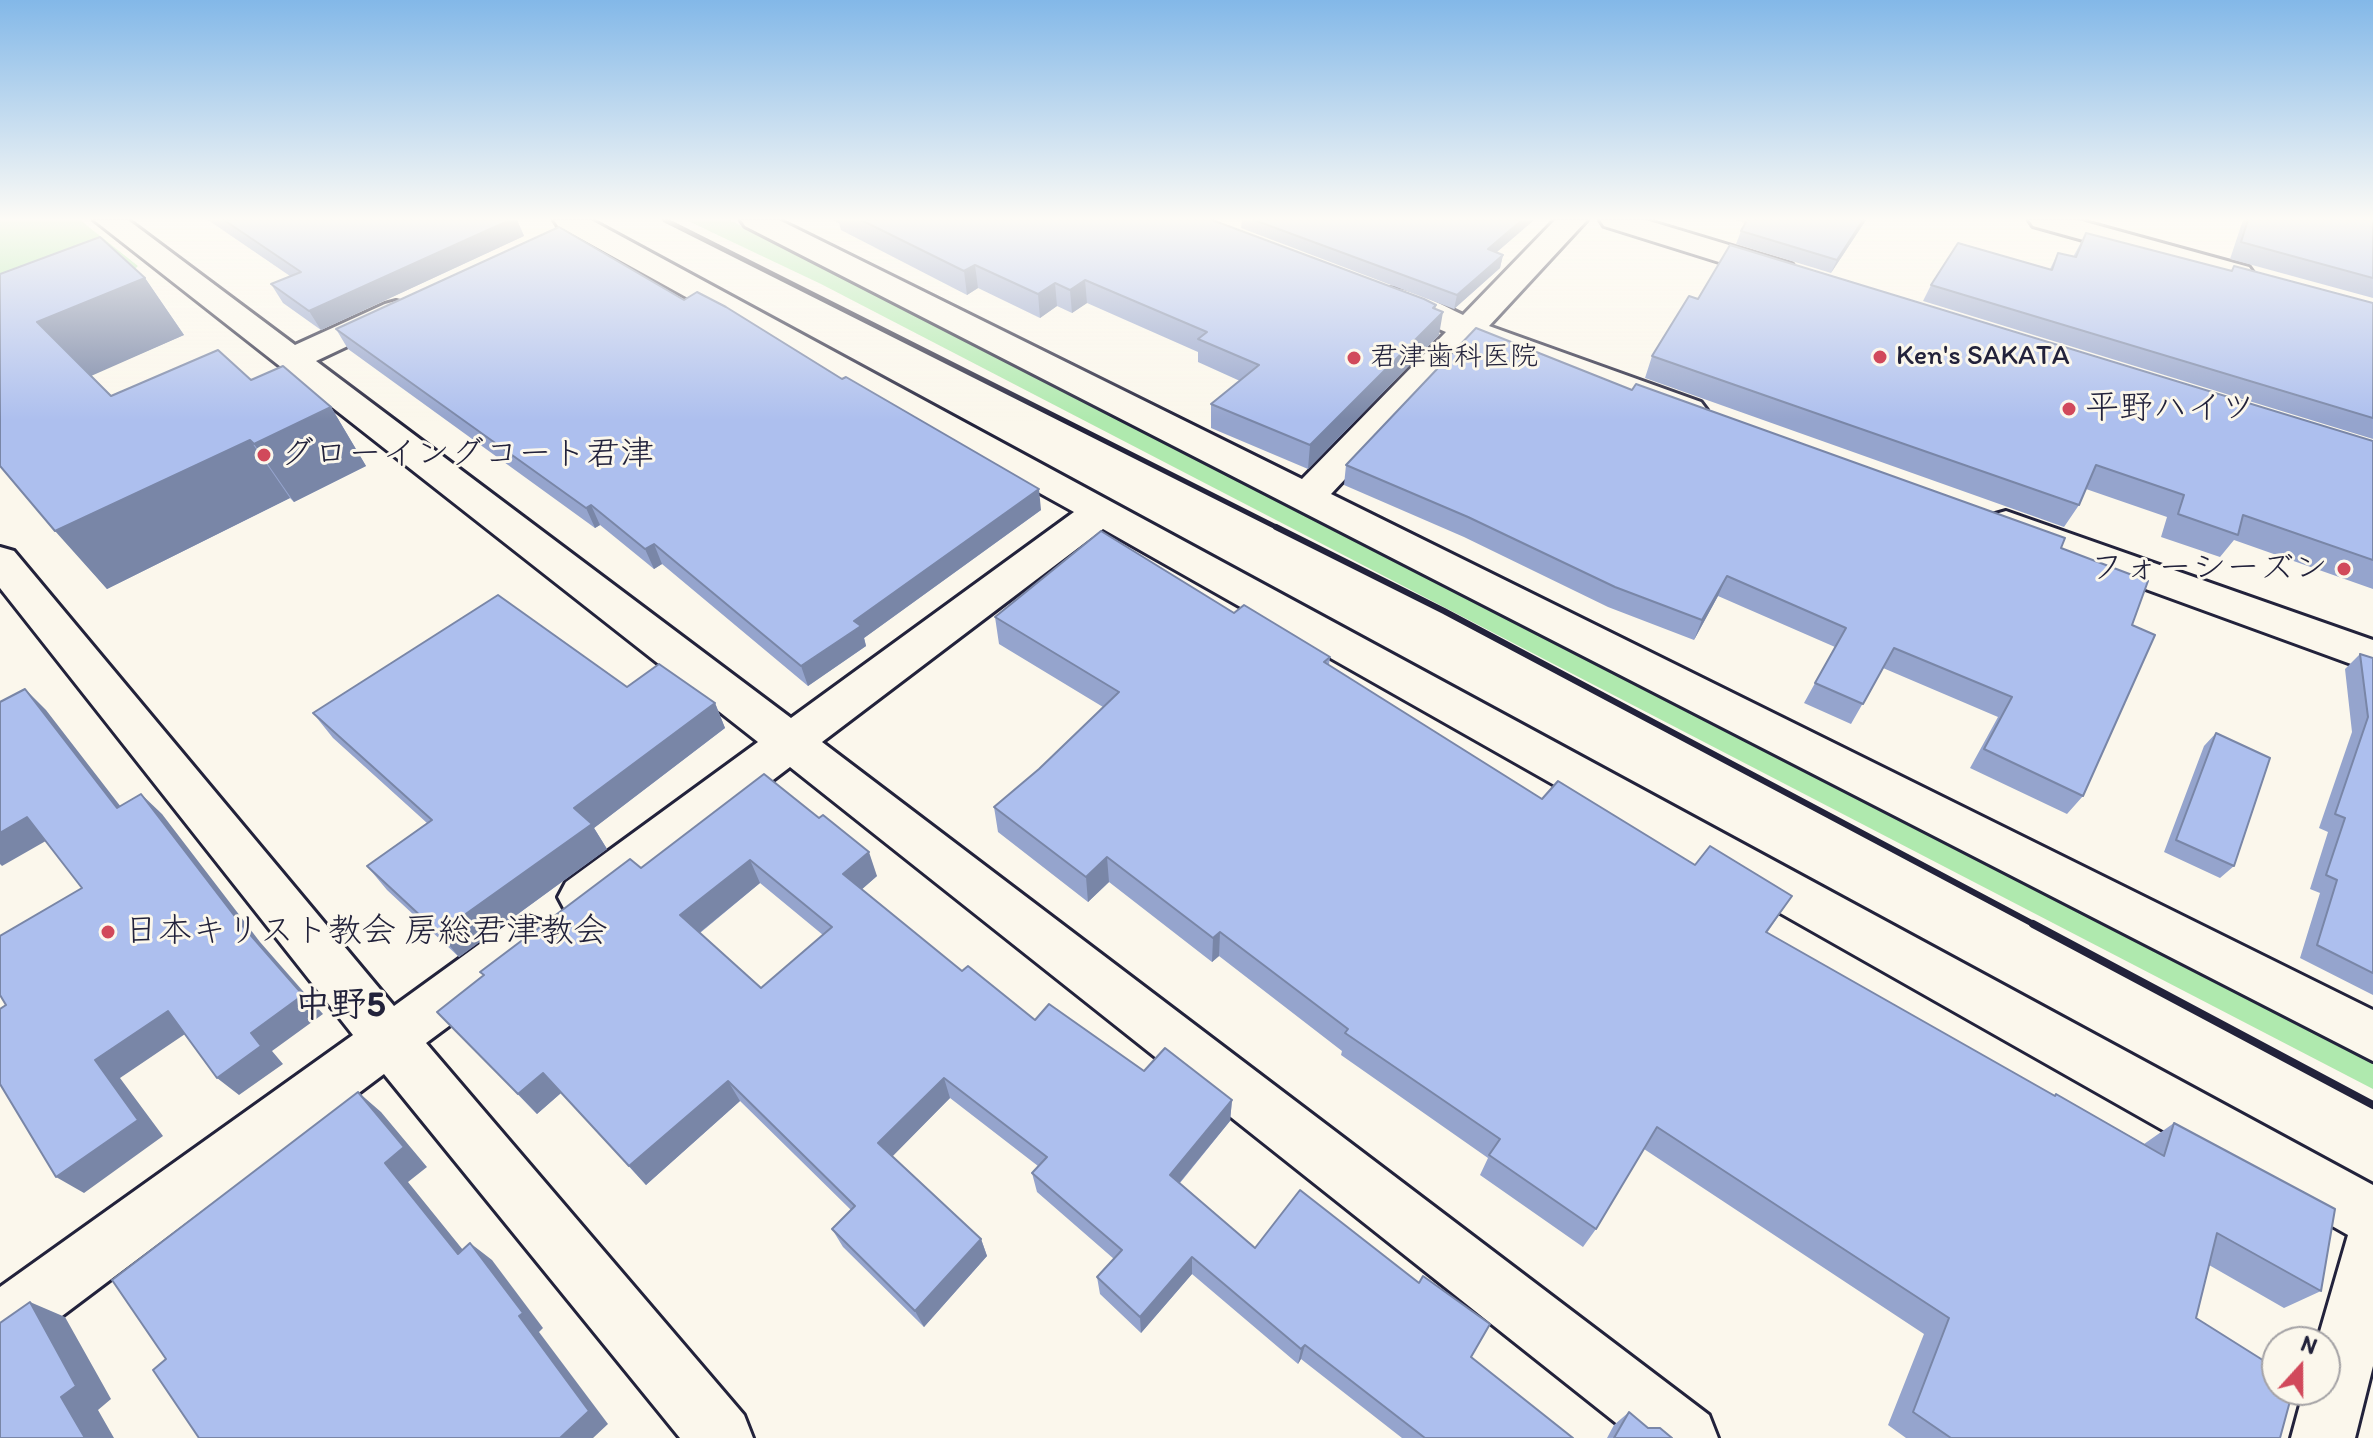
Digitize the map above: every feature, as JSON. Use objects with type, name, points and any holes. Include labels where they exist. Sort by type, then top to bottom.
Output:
[{"type":"street","points":[[177,287],[291,360],[790,742],[1686,1438]]},
{"type":"street","points":[[678,287],[1101,511],[2373,1217]]},
{"type":"street","points":[[890,287],[2373,1037]]},
{"type":"street","points":[[1363,287],[1434,313],[1468,330],[1720,421]]},
{"type":"street","points":[[1307,496],[1509,287]]},
{"type":"street","points":[[291,360],[420,299]]},
{"type":"street","points":[[0,1324],[390,1041],[1101,511]]},
{"type":"street","points":[[1972,512],[2373,656]]},
{"type":"street","points":[[0,561],[390,1041],[721,1438]]},
{"type":"street","points":[[2323,1438],[2373,1246]]},
{"type":"green space","points":[[0,287],[94,287],[0,327]]},
{"type":"green space","points":[[827,287],[863,287],[2373,1059],[2373,1089]]},
{"type":"building","points":[[0,287],[123,287],[37,322],[111,396],[218,350],[251,380],[283,366],[331,407],[254,444],[250,440],[55,531],[0,466]]},
{"type":"building","points":[[275,287],[362,287],[309,311]]},
{"type":"building","points":[[428,287],[662,287],[684,300],[697,292],[842,379],[846,377],[1039,489],[854,621],[861,626],[801,666],[654,544],[645,549],[591,505],[586,508],[336,329]]},
{"type":"building","points":[[1023,287],[1049,287],[1038,294]]},
{"type":"building","points":[[1102,287],[1392,287],[1424,299],[1443,312],[1310,445],[1211,404],[1259,365],[1198,339],[1207,332]]},
{"type":"building","points":[[1436,287],[1466,287],[1457,295]]},
{"type":"building","points":[[1705,287],[1868,287],[2373,441],[2373,560],[2243,515],[2238,535],[2178,514],[2184,495],[2096,465],[2079,505],[1652,356],[1689,296],[1698,299]]},
{"type":"building","points":[[1938,287],[2313,287],[2373,303],[2373,418]]},
{"type":"building","points":[[1476,328],[1632,390],[1636,384],[2065,538],[2061,548],[2148,581],[2132,625],[2155,635],[2083,796],[1984,749],[2012,697],[1894,648],[1863,704],[1815,683],[1846,628],[1727,576],[1702,620],[1615,587],[1468,517],[1346,465]]},
{"type":"building","points":[[1101,531],[1234,613],[1244,605],[1330,657],[1324,662],[1542,799],[1558,781],[1695,865],[1710,846],[1792,896],[1766,932],[2164,1156],[2174,1123],[2335,1209],[2321,1291],[2217,1233],[2196,1318],[2261,1359],[2261,1406],[2289,1406],[2280,1438],[1951,1438],[1913,1412],[1949,1318],[1657,1127],[1596,1229],[1489,1155],[1500,1139],[1345,1033],[1348,1029],[1220,932],[1213,938],[1107,857],[1086,877],[994,807],[1039,769],[1119,692],[995,617]]},
{"type":"building","points":[[498,595],[627,687],[659,664],[715,703],[574,808],[592,824],[439,933],[367,866],[432,820],[313,713]]},
{"type":"building","points":[[2360,654],[2373,658],[2373,973],[2317,945],[2337,880],[2326,875],[2345,818],[2335,814],[2368,717]]},
{"type":"building","points":[[25,689],[117,808],[141,794],[240,923],[303,995],[251,1033],[261,1046],[217,1078],[168,1011],[95,1060],[138,1120],[56,1177],[0,1084],[0,1009],[6,1005],[0,995],[0,936],[82,888],[27,817],[0,833],[0,702]]},
{"type":"building","points":[[2216,733],[2270,758],[2234,866],[2176,840]]},
{"type":"building","points":[[764,774],[819,818],[823,815],[869,852],[843,874],[962,971],[968,966],[1035,1020],[1049,1004],[1144,1071],[1165,1048],[1232,1100],[1170,1175],[1255,1248],[1300,1190],[1419,1283],[1423,1276],[1490,1324],[1471,1357],[1573,1438],[1425,1438],[1305,1345],[1301,1349],[1192,1257],[1140,1317],[1097,1277],[1122,1250],[1032,1173],[1047,1157],[944,1078],[878,1143],[981,1239],[915,1311],[832,1229],[855,1206],[728,1081],[629,1166],[543,1073],[518,1094],[437,1012],[484,975],[480,972],[630,859],[641,868]],"holes":[[[750,860],[832,927],[761,988],[680,915]]]},
{"type":"building","points":[[358,1092],[404,1147],[385,1163],[458,1254],[470,1243],[523,1313],[519,1316],[589,1411],[560,1438],[199,1438],[153,1370],[166,1359],[112,1280]]},
{"type":"building","points":[[30,1302],[76,1386],[61,1397],[85,1438],[0,1438],[0,1323]]},
{"type":"building","points":[[1629,1412],[1648,1428],[1660,1428],[1672,1438],[1614,1438]]},
{"type":"railway","points":[[799,287],[1280,529]]},
{"type":"railway","points":[[1276,527],[1280,529]]},
{"type":"railway","points":[[1280,529],[1444,611],[2037,926]]},
{"type":"railway","points":[[2033,924],[2373,1105]]},
{"type":"place","name":"Ken's SAKATA","points":[[1880,357]]},
{"type":"place","name":"君津歯科医院","points":[[1354,358]]},
{"type":"place","name":"平野ハイツ","points":[[2069,409]]},
{"type":"place","name":"グローイングコート君津","points":[[264,455]]},
{"type":"place","name":"フォーシーズン","points":[[2344,569]]},
{"type":"place","name":"日本キリスト教会 房総君津教会","points":[[108,932]]},
{"type":"district","name":"中野5","points":[[340,1007]]}]
